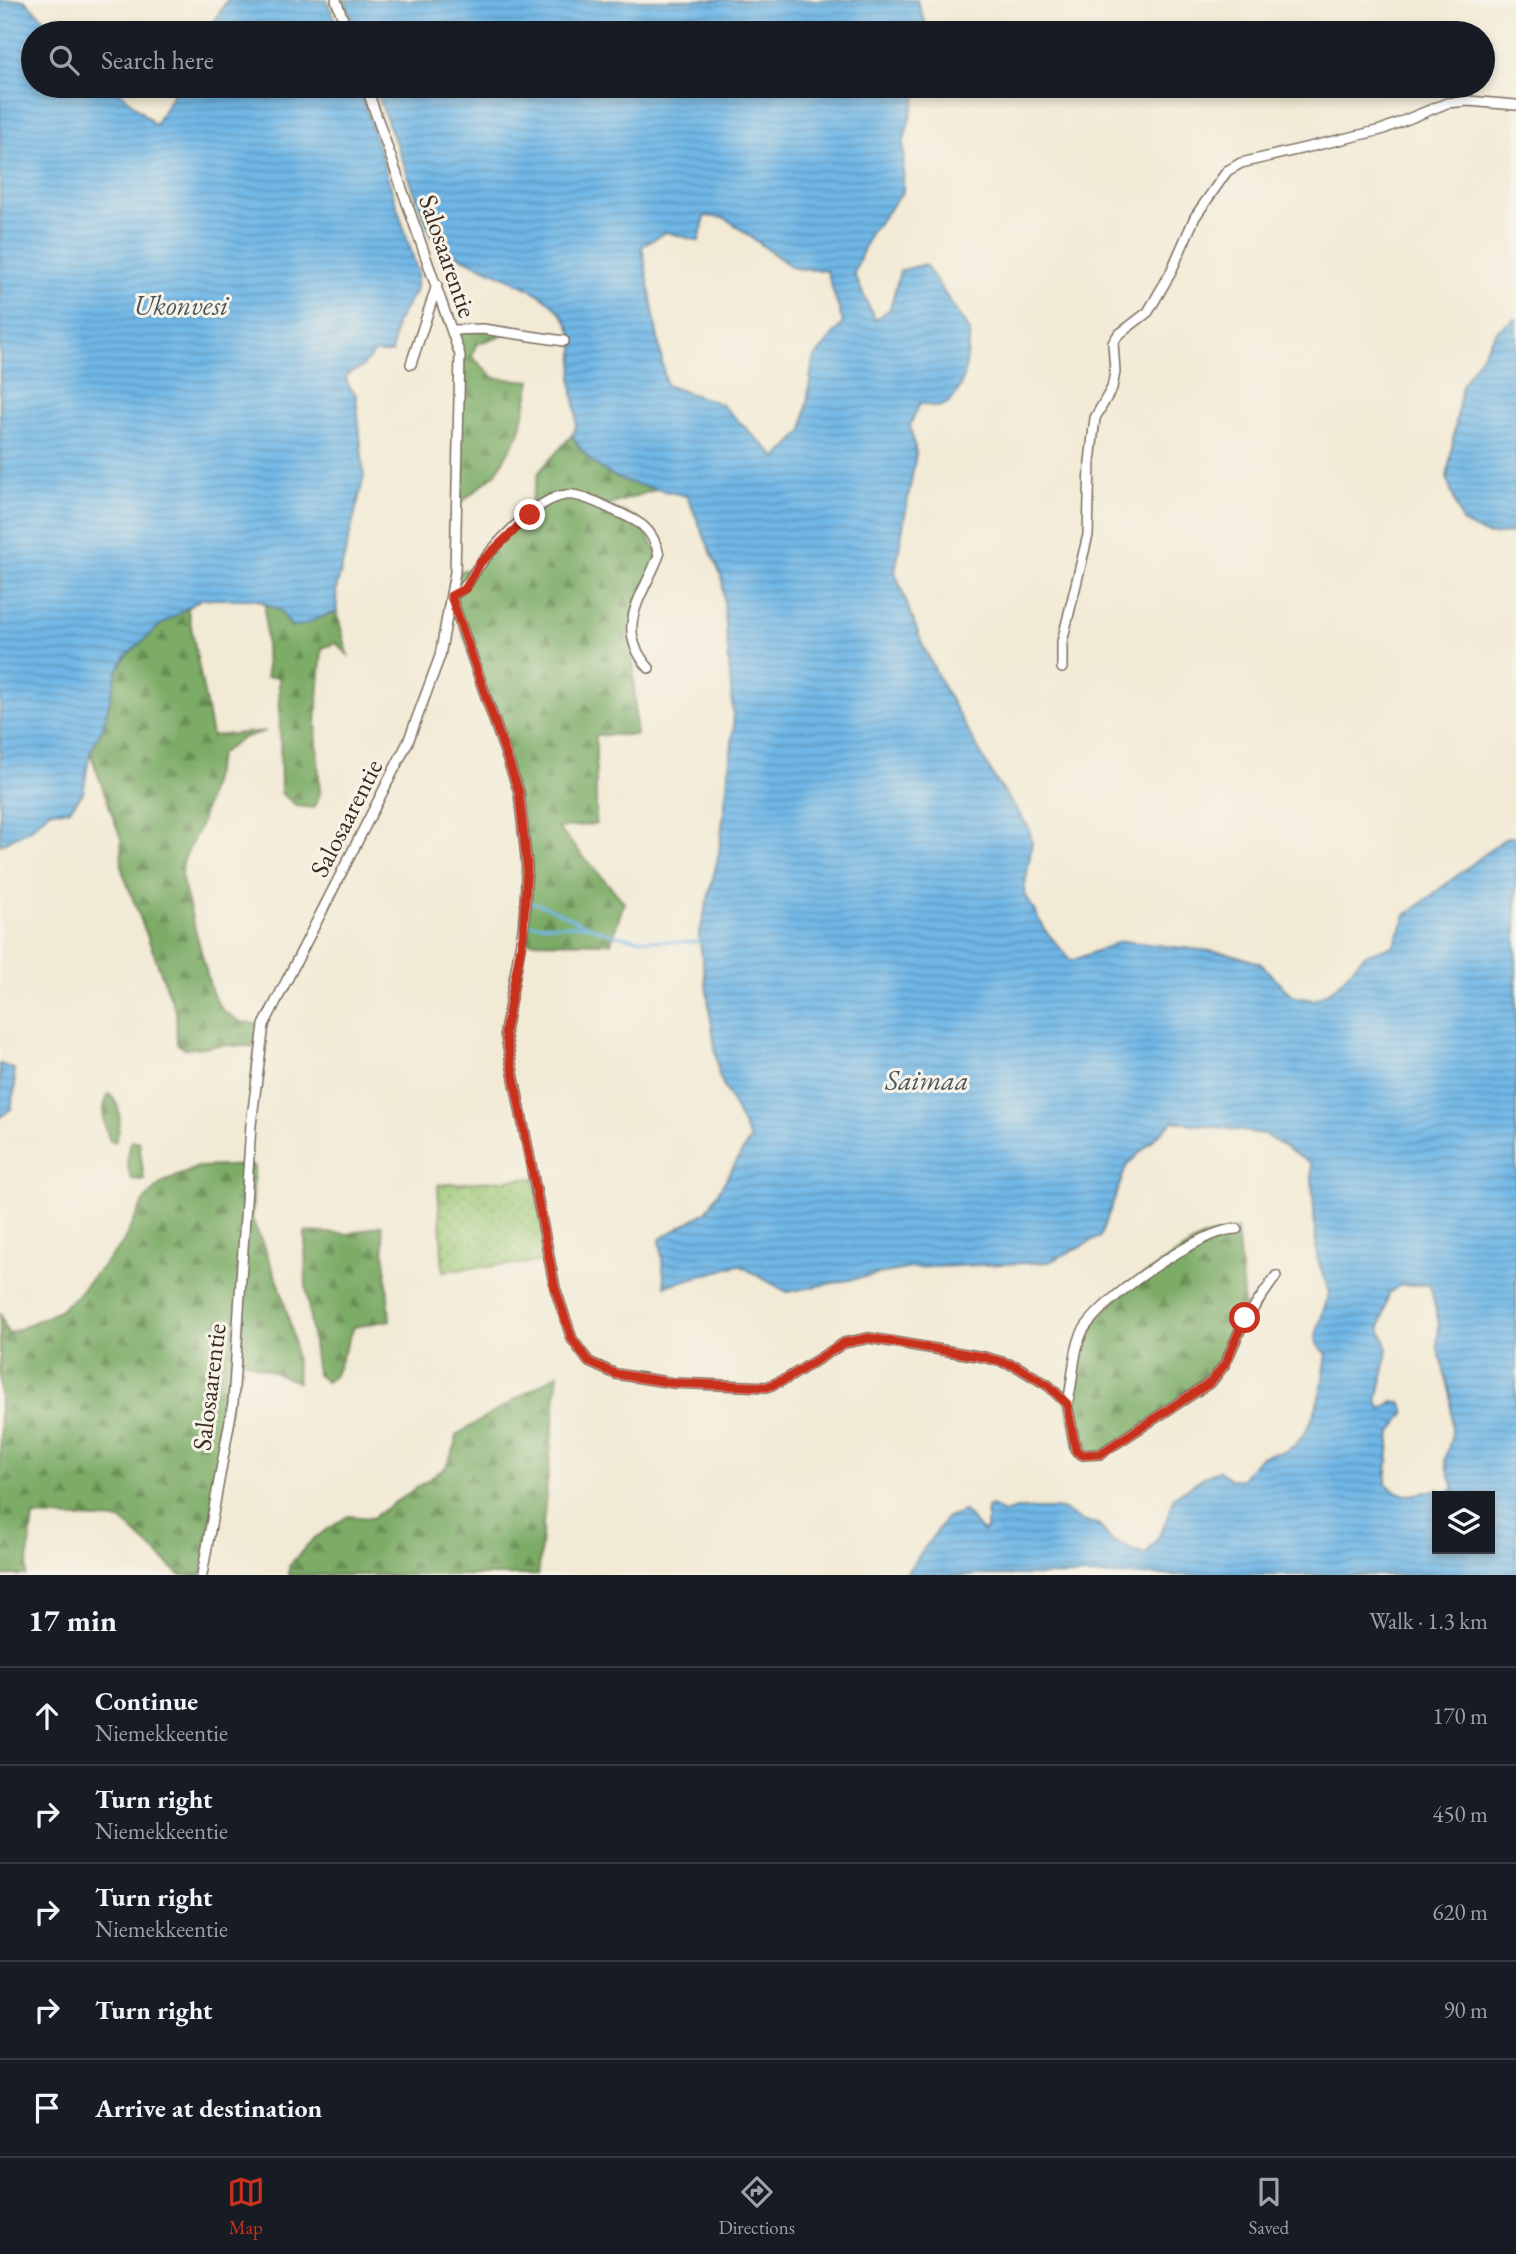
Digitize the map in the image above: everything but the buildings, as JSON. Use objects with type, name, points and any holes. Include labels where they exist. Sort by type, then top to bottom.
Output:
[{"type":"street","points":[[336,0],[344,21]]},
{"type":"street","name":"Salosaarentie","points":[[202,1575],[233,1403],[251,1125],[264,1025],[408,742],[440,656],[455,572],[460,355],[370,98]]},
{"type":"street","points":[[1062,668],[1062,642],[1088,535],[1090,462],[1096,418],[1112,388],[1115,372],[1113,343],[1118,335],[1148,312],[1180,254],[1195,217],[1227,171],[1241,163],[1381,130],[1447,103],[1468,101],[1516,106]]},
{"type":"street","points":[[411,364],[437,285]]},
{"type":"street","points":[[452,330],[483,330],[564,341]]},
{"type":"street","points":[[649,668],[635,649],[632,631],[638,595],[659,555],[656,541],[637,518],[594,500],[572,495],[545,500],[480,563],[466,588],[451,596],[519,792],[523,815],[527,866],[523,936],[505,1032],[555,1288],[572,1339],[589,1362],[616,1374],[673,1383],[767,1387],[788,1378],[844,1343],[869,1338],[984,1357],[1016,1366],[1049,1386],[1067,1404]]},
{"type":"street","points":[[1237,1229],[1220,1230],[1201,1238],[1137,1280],[1090,1320],[1080,1336],[1067,1404],[1076,1451],[1083,1455],[1100,1454],[1211,1382],[1225,1364],[1243,1323],[1276,1276]]},
{"type":"green space","points":[[460,330],[514,331],[476,344],[472,357],[495,378],[531,381],[520,432],[496,473],[458,505]]},
{"type":"green space","points":[[572,435],[598,467],[619,478],[658,489],[606,506],[637,518],[659,555],[632,631],[636,735],[596,735],[596,824],[558,828],[624,902],[611,943],[522,942],[523,815],[451,596],[455,572],[473,568],[531,502],[539,472]]},
{"type":"green space","points":[[265,604],[280,610],[291,626],[303,625],[325,615],[337,613],[348,655],[336,643],[322,648],[316,724],[320,794],[314,808],[297,806],[281,793],[279,677],[267,677]]},
{"type":"green space","points":[[187,605],[212,736],[266,731],[243,738],[220,754],[200,826],[184,859],[181,876],[212,993],[223,1011],[241,1022],[264,1025],[261,1047],[225,1045],[185,1049],[177,1044],[176,1012],[122,870],[121,839],[90,752],[121,663],[147,635]]},
{"type":"green space","points":[[109,1094],[119,1110],[119,1130],[115,1142],[110,1141],[104,1117],[104,1106]]},
{"type":"green space","points":[[131,1141],[139,1141],[144,1180],[131,1179],[127,1160]]},
{"type":"green space","points":[[254,1165],[252,1219],[280,1286],[293,1336],[298,1382],[237,1358],[202,1575],[180,1575],[121,1520],[33,1516],[26,1575],[0,1575],[0,1313],[8,1334],[59,1311],[76,1296],[122,1244],[144,1201],[161,1183],[198,1167]]},
{"type":"green space","points":[[534,1178],[550,1261],[443,1271],[438,1185]]},
{"type":"green space","points":[[382,1225],[390,1320],[354,1327],[335,1375],[327,1382],[317,1375],[306,1287],[305,1232],[349,1234]]},
{"type":"green space","points":[[1237,1229],[1245,1318],[1211,1382],[1100,1454],[1076,1451],[1067,1404],[1081,1336],[1137,1280],[1201,1238]]},
{"type":"green space","points":[[558,1374],[538,1575],[289,1575],[289,1566],[313,1539],[348,1516],[372,1518],[445,1468],[456,1445],[456,1435]]},
{"type":"water","name":"Ukonvesi","points":[[0,0],[24,0],[46,21],[21,21],[21,98],[127,98],[155,125],[171,98],[363,98],[418,273],[415,292],[396,324],[392,353],[374,353],[361,368],[346,377],[349,387],[356,395],[364,477],[336,590],[337,613],[325,615],[303,625],[291,626],[280,610],[255,599],[201,599],[158,627],[125,657],[117,672],[103,727],[90,752],[83,793],[69,810],[49,811],[32,828],[0,845]]},
{"type":"water","points":[[227,0],[327,0],[335,21],[215,21]]},
{"type":"water","points":[[345,0],[917,0],[925,21],[352,21]]},
{"type":"water","name":"Saimaa","points":[[379,98],[916,98],[904,140],[903,192],[869,235],[854,274],[875,320],[890,309],[900,271],[925,264],[970,332],[964,374],[956,394],[941,406],[920,403],[910,425],[916,453],[895,572],[923,646],[946,692],[995,779],[1029,828],[1032,843],[1024,892],[1044,929],[1071,961],[1122,941],[1228,953],[1260,963],[1292,996],[1314,1000],[1336,987],[1364,955],[1394,945],[1406,915],[1507,837],[1516,838],[1516,1575],[905,1575],[947,1517],[964,1511],[983,1532],[987,1528],[987,1508],[992,1506],[1003,1513],[1017,1509],[1062,1509],[1081,1521],[1098,1524],[1111,1540],[1143,1555],[1159,1537],[1174,1497],[1218,1470],[1230,1479],[1242,1479],[1261,1458],[1286,1451],[1296,1443],[1311,1421],[1320,1393],[1327,1354],[1317,1344],[1316,1335],[1329,1293],[1317,1257],[1311,1164],[1264,1134],[1173,1121],[1127,1165],[1100,1237],[1049,1262],[911,1268],[787,1292],[739,1265],[665,1286],[660,1239],[707,1211],[750,1139],[719,1076],[699,935],[719,853],[734,726],[722,578],[687,496],[636,484],[607,473],[582,451],[572,435],[576,423],[572,382],[574,343],[565,319],[551,303],[532,290],[468,261],[432,238]],"holes":[[[705,216],[725,218],[793,268],[827,271],[843,323],[813,360],[803,431],[777,458],[721,404],[666,385],[642,246],[666,232],[699,241]],[[1400,1285],[1430,1285],[1439,1324],[1437,1345],[1451,1396],[1452,1434],[1445,1460],[1454,1489],[1450,1491],[1495,1491],[1495,1554],[1432,1554],[1432,1491],[1440,1491],[1438,1489],[1404,1495],[1386,1483],[1391,1432],[1405,1413],[1402,1403],[1393,1401],[1382,1409],[1377,1401],[1388,1349],[1380,1328],[1389,1293]]]},
{"type":"water","points":[[1516,318],[1516,528],[1513,533],[1487,535],[1462,522],[1447,479],[1462,384],[1498,330]]},
{"type":"water","points":[[0,1064],[14,1069],[15,1087],[11,1109],[0,1117]]},
{"type":"waterway","points":[[528,902],[615,935],[657,941],[700,942]]},
{"type":"waterway","points":[[527,924],[587,926]]},
{"type":"route","points":[[530,515],[515,526],[480,563],[466,588],[451,596],[519,792],[527,866],[523,936],[505,1032],[555,1288],[572,1339],[589,1362],[616,1374],[673,1383],[767,1387],[788,1378],[844,1343],[869,1338],[984,1357],[1016,1366],[1049,1386],[1067,1404],[1076,1451],[1083,1455],[1100,1454],[1211,1382],[1225,1364],[1245,1318]]}]
